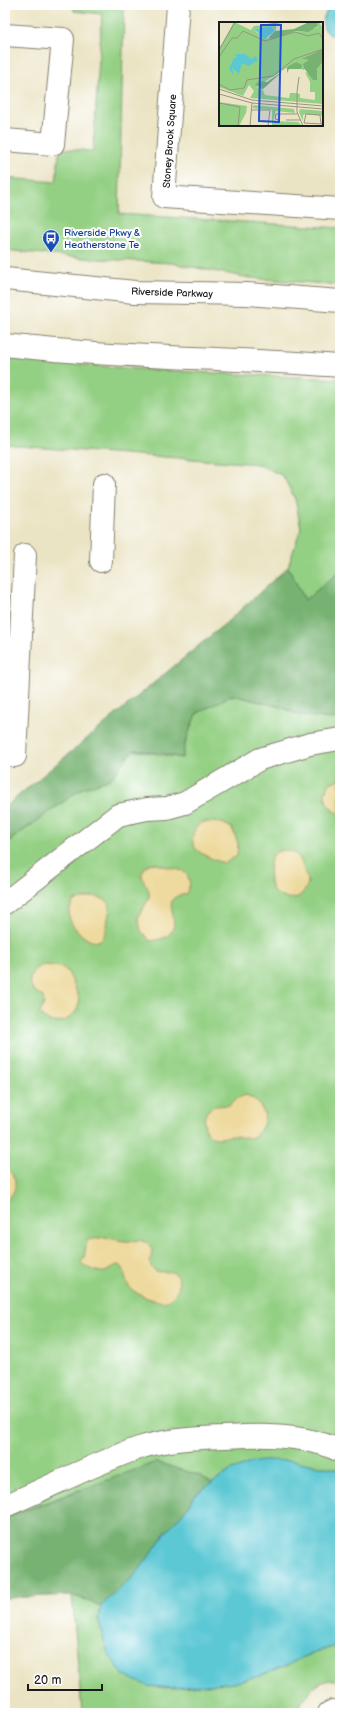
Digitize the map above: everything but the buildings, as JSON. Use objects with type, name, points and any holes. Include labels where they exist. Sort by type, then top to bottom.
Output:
[{"type":"main road","name":"Stoney Brook Square","points":[[178,5],[164,197],[340,209]]},
{"type":"main road","points":[[5,35],[63,39],[52,144],[5,140]]},
{"type":"main road","name":"Riverside Parkway","points":[[5,279],[135,292],[247,294],[340,300]]},
{"type":"main road","points":[[5,345],[158,357],[283,361],[340,366]]},
{"type":"main road","points":[[101,560],[104,484]]},
{"type":"main road","points":[[15,756],[25,555]]},
{"type":"main road","points":[[5,903],[118,815],[147,809],[167,808],[185,803],[260,759],[310,744],[340,739]]},
{"type":"main road","points":[[5,1506],[76,1473],[140,1448],[185,1439],[263,1436],[296,1439],[329,1445],[340,1451]]},
{"type":"green space","points":[[74,5],[124,5],[119,214],[340,228],[340,285],[250,278],[171,263],[82,258],[5,250],[5,178],[56,182],[59,153],[65,149],[93,151],[102,14],[74,11]]},
{"type":"green space","points":[[5,357],[45,362],[151,370],[340,379],[340,573],[338,573],[305,600],[288,567],[301,528],[295,499],[283,476],[258,464],[5,445]]},
{"type":"green space","points":[[288,567],[305,600],[338,573],[340,573],[340,716],[332,719],[299,715],[281,707],[232,695],[196,714],[186,740],[182,758],[161,753],[133,750],[110,779],[81,789],[5,844],[5,807],[227,622]]},
{"type":"green space","points":[[232,695],[281,707],[299,715],[332,719],[340,716],[340,1470],[321,1466],[230,1471],[213,1484],[201,1476],[78,1490],[5,1518],[5,844],[81,789],[110,779],[133,750],[182,758],[186,740],[196,714]]},
{"type":"green space","points":[[156,1462],[201,1476],[213,1484],[196,1494],[183,1513],[165,1533],[137,1573],[101,1606],[72,1595],[5,1598],[5,1518]]},
{"type":"green space","points":[[72,1595],[101,1606],[98,1619],[108,1653],[148,1686],[164,1688],[193,1687],[284,1667],[301,1658],[335,1646],[340,1647],[340,1680],[321,1682],[310,1690],[302,1702],[290,1713],[82,1713]]},
{"type":"sand","points":[[340,779],[340,814],[329,806],[326,800],[325,792],[330,783]]},
{"type":"sand","points":[[204,822],[222,823],[232,828],[238,843],[237,856],[225,863],[209,858],[196,849],[193,842],[193,834],[197,826]]},
{"type":"sand","points":[[282,850],[291,851],[298,856],[308,879],[305,890],[295,898],[281,896],[271,887],[269,875],[271,860],[274,854]]},
{"type":"sand","points":[[153,863],[183,871],[188,876],[190,884],[186,894],[175,897],[172,902],[174,921],[170,934],[163,938],[150,941],[141,931],[138,917],[148,900],[149,895],[149,891],[143,879],[142,873],[149,864]]},
{"type":"sand","points":[[94,896],[106,901],[110,908],[107,929],[104,936],[95,942],[84,937],[78,931],[70,921],[69,915],[74,901]]},
{"type":"sand","points":[[44,965],[57,966],[65,969],[70,975],[78,995],[78,1007],[75,1013],[64,1021],[50,1022],[40,1013],[44,1003],[43,997],[35,992],[31,985],[30,978],[37,968]]},
{"type":"sand","points":[[245,1095],[256,1101],[263,1111],[264,1123],[260,1131],[250,1138],[229,1136],[215,1138],[211,1136],[206,1129],[204,1120],[207,1111],[214,1106],[230,1105],[236,1099]]},
{"type":"sand","points":[[5,1168],[14,1179],[15,1189],[10,1197],[5,1200]]},
{"type":"sand","points":[[105,1237],[124,1241],[143,1241],[147,1243],[152,1250],[150,1261],[152,1268],[159,1272],[172,1272],[178,1277],[179,1286],[175,1294],[167,1301],[163,1302],[152,1300],[135,1292],[128,1285],[124,1270],[120,1265],[115,1266],[108,1271],[102,1272],[83,1265],[81,1262],[84,1258],[87,1240]]},
{"type":"water","points":[[332,5],[340,5],[340,38],[328,33],[323,25],[325,15]]},
{"type":"water","points":[[268,1460],[295,1461],[340,1470],[340,1647],[335,1646],[320,1651],[260,1676],[235,1682],[176,1688],[148,1686],[124,1676],[108,1653],[98,1619],[101,1606],[137,1573],[165,1533],[183,1513],[196,1494],[230,1471],[250,1463]]},
{"type":"place","name":"Riverside Pkwy & Heatherstone Te","points":[[51,253]]}]
